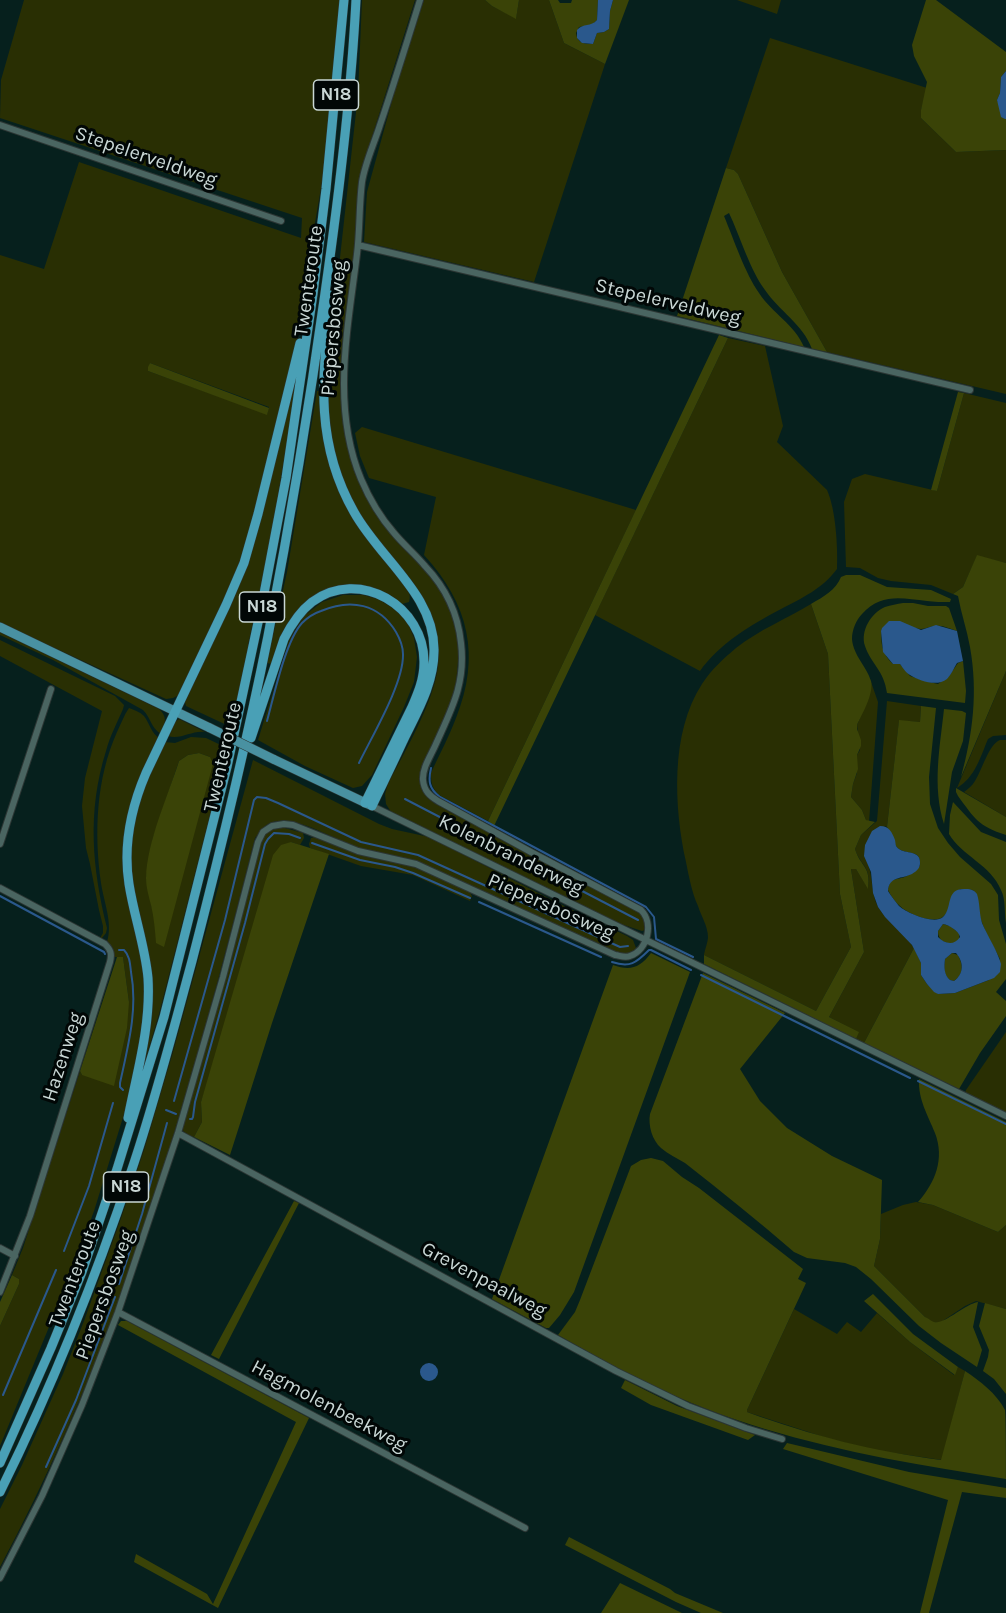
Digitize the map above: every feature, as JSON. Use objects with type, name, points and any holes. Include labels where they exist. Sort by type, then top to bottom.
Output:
[{"type":"highway","name":"Twenteroute","points":[[0,1462],[82,1272],[117,1169],[164,1017],[237,721],[286,478],[326,189],[344,0]]},
{"type":"highway","name":"Twenteroute","points":[[0,1492],[28,1435],[67,1345],[133,1166],[169,1045],[241,766],[286,543],[315,369],[349,100],[356,0]]},
{"type":"highway","name":"N18","points":[[333,237],[332,287],[323,390],[324,418],[330,451],[336,472],[354,512],[374,543],[422,604],[429,618],[434,641],[434,665],[427,691],[368,805]]},
{"type":"highway","name":"N18","points":[[117,1169],[148,1017],[145,958],[129,884],[127,856],[130,819],[140,788],[244,563],[313,294]]},
{"type":"highway","name":"N18","points":[[241,766],[278,652],[297,617],[313,602],[328,594],[349,589],[373,592],[399,606],[413,621],[421,641],[424,662],[421,683],[414,701],[368,805]]},
{"type":"main road","name":"Kolenbranderweg","points":[[0,627],[368,805]]},
{"type":"street","name":"Piepersbosweg","points":[[0,1578],[42,1496],[82,1405],[118,1312],[178,1133],[223,977],[255,852],[263,832],[272,826],[293,825],[358,851],[416,864],[622,957],[635,954],[646,940],[649,920],[641,910],[438,801],[424,788],[426,767],[459,688],[461,641],[452,608],[445,593],[425,566],[382,518],[361,478],[348,433],[344,400],[344,368],[363,180],[420,0]]},
{"type":"street","name":"Stepelerveldweg","points":[[0,125],[281,221]]},
{"type":"street","name":"Stepelerveldweg","points":[[358,245],[970,390]]},
{"type":"street","points":[[0,844],[51,689]]},
{"type":"street","name":"Kolenbranderweg","points":[[368,805],[1006,1116]]},
{"type":"street","name":"Hazenweg","points":[[0,888],[105,944],[112,955],[30,1216],[0,1292]]},
{"type":"street","name":"Grevenpaalweg","points":[[178,1133],[616,1371],[688,1406],[783,1439]]},
{"type":"street","points":[[0,1248],[15,1256]]},
{"type":"street","name":"Hagmolenbeekweg","points":[[118,1312],[525,1528]]},
{"type":"green space","points":[[24,0],[341,0],[324,170],[304,307],[287,389],[241,563],[181,694],[173,698],[166,699],[0,623],[0,255],[44,269],[79,162],[301,238],[302,218],[0,118],[1,80]],"holes":[[[150,363],[269,407],[267,414],[148,371]]]},
{"type":"green space","points":[[362,0],[415,0],[360,175],[354,257],[341,369],[341,400],[345,436],[354,467],[398,541],[433,578],[444,595],[457,631],[459,650],[456,684],[448,711],[422,768],[427,796],[434,803],[637,911],[642,915],[646,927],[642,931],[621,924],[441,838],[391,812],[386,804],[385,794],[388,784],[431,695],[439,654],[432,619],[416,586],[376,537],[346,489],[332,446],[328,417],[326,385],[358,94]]},
{"type":"green space","points":[[424,0],[485,0],[516,18],[519,0],[549,0],[564,43],[605,64],[534,282],[364,242],[367,192],[395,90]]},
{"type":"green space","points":[[485,0],[519,0],[516,19],[492,6]]},
{"type":"green space","points":[[549,0],[571,3],[572,0],[598,0],[597,20],[592,25],[579,27],[576,33],[582,42],[593,44],[597,33],[609,29],[613,0],[629,0],[605,64],[564,43]]},
{"type":"green space","points":[[737,0],[781,0],[777,14]]},
{"type":"green space","points":[[926,0],[936,0],[1006,52],[1006,71],[1001,77],[997,100],[1006,119],[1006,150],[956,152],[921,118],[927,82],[914,56],[912,45]]},
{"type":"green space","points":[[770,38],[927,88],[921,118],[956,152],[1006,150],[1006,394],[827,352],[782,272],[738,174],[726,168]]},
{"type":"green space","points":[[726,168],[738,174],[782,272],[827,352],[812,349],[803,332],[765,290],[750,263],[729,213],[724,216],[754,285],[764,300],[795,332],[804,347],[677,316]]},
{"type":"green space","points":[[719,335],[728,338],[494,826],[488,821]]},
{"type":"green space","points":[[728,338],[765,346],[783,426],[777,442],[827,490],[837,540],[837,569],[811,592],[737,636],[717,652],[700,671],[595,615]]},
{"type":"green space","points":[[150,363],[269,408],[267,415],[148,371]]},
{"type":"green space","points":[[292,387],[296,387],[270,543],[231,727],[186,706],[185,702],[227,612]]},
{"type":"green space","points":[[317,391],[319,391],[322,429],[350,514],[363,534],[406,587],[410,600],[402,604],[382,593],[327,592],[284,629],[271,664],[267,663],[287,572]]},
{"type":"green space","points":[[958,392],[964,393],[937,491],[931,490]]},
{"type":"green space","points":[[964,393],[1006,403],[1006,563],[977,556],[963,587],[953,594],[931,585],[891,581],[878,578],[860,568],[846,567],[844,502],[852,479],[865,474],[937,491]]},
{"type":"green space","points":[[362,427],[636,510],[488,821],[439,795],[432,783],[431,773],[464,695],[469,652],[466,632],[452,592],[424,555],[436,497],[369,478],[360,456],[355,433]]},
{"type":"green space","points":[[977,555],[1006,563],[1006,671],[961,777],[969,744],[974,680],[970,647],[958,596],[953,594],[963,587]]},
{"type":"green space","points":[[860,575],[887,587],[931,590],[951,599],[950,602],[900,598],[884,600],[869,607],[862,614],[853,632],[853,645],[871,681],[871,692],[857,725],[861,746],[857,755],[858,769],[851,797],[862,810],[866,820],[875,822],[861,835],[855,849],[867,871],[868,889],[856,869],[851,869],[864,952],[829,1017],[859,1032],[856,1039],[704,964],[704,955],[816,1011],[851,947],[840,894],[828,654],[811,604],[829,593],[841,577]]},
{"type":"green space","points":[[343,595],[363,595],[378,599],[393,608],[407,621],[414,638],[417,657],[414,682],[372,775],[362,786],[353,788],[305,766],[258,740],[289,640],[304,616],[322,602]]},
{"type":"green space","points":[[903,603],[946,606],[949,608],[957,631],[939,626],[921,629],[882,628],[881,639],[886,656],[893,664],[900,664],[910,676],[938,684],[949,676],[958,663],[963,661],[965,703],[887,693],[883,678],[865,646],[864,634],[871,618],[880,610]]},
{"type":"green space","points":[[811,604],[828,654],[840,894],[851,947],[816,1011],[704,955],[708,933],[690,879],[682,841],[677,795],[684,725],[702,684],[713,669],[736,648],[763,630]]},
{"type":"green space","points":[[0,632],[159,709],[165,718],[161,734],[143,710],[53,660],[0,635]]},
{"type":"green space","points":[[0,640],[115,696],[124,705],[108,745],[96,796],[95,861],[107,928],[102,938],[100,938],[103,926],[86,848],[82,806],[85,778],[102,711],[0,656]]},
{"type":"green space","points":[[1006,671],[1006,735],[993,736],[988,739],[973,773],[957,788]]},
{"type":"green space","points":[[871,682],[878,702],[869,822],[851,797],[857,773],[857,755],[860,750],[857,725],[867,701]]},
{"type":"green space","points":[[887,701],[921,706],[920,722],[899,721],[887,827],[885,826],[866,860],[878,907],[914,948],[864,1043],[856,1039],[858,1032],[829,1017],[864,952],[851,869],[856,869],[868,888],[867,870],[855,849],[861,835],[877,821]]},
{"type":"green space","points":[[921,706],[936,708],[929,777],[930,804],[938,828],[960,857],[991,884],[998,895],[999,920],[1006,944],[1006,979],[996,992],[1006,1001],[1006,1016],[980,1053],[959,1089],[864,1043],[914,948],[921,963],[921,975],[938,994],[955,993],[989,980],[1000,959],[983,925],[973,890],[960,889],[944,916],[931,919],[919,917],[904,909],[888,890],[892,881],[907,876],[920,866],[917,855],[897,847],[887,827],[899,720],[920,722]]},
{"type":"green space","points":[[129,708],[144,716],[160,739],[126,843],[143,964],[145,1012],[129,1098],[94,1211],[70,1276],[0,1446],[0,1326],[19,1284],[19,1279],[12,1275],[23,1248],[80,1071],[82,1075],[129,1002],[123,957],[114,957],[113,948],[107,942],[109,920],[101,883],[97,826],[105,768],[117,732]]},
{"type":"green space","points":[[944,709],[966,713],[963,741],[952,772],[944,824],[940,810],[938,781]]},
{"type":"green space","points":[[179,719],[205,732],[177,737],[168,736]]},
{"type":"green space","points":[[191,737],[206,738],[227,748],[159,1014],[135,1094],[150,1018],[132,888],[130,847],[139,800],[164,742],[175,743]],"holes":[[[199,753],[210,757],[152,908],[146,878],[153,838],[179,761],[188,755]]]},
{"type":"green space","points":[[1000,740],[1006,740],[1006,817],[964,792],[974,783],[992,747]]},
{"type":"green space","points":[[199,753],[210,757],[213,764],[164,947],[156,943],[153,915],[146,885],[147,864],[154,834],[179,761],[188,755]]},
{"type":"green space","points":[[253,760],[379,824],[429,837],[627,936],[633,940],[636,948],[628,955],[614,952],[417,862],[362,849],[302,824],[278,821],[264,827],[255,838],[192,1073],[124,1287],[64,1434],[0,1567],[0,1509],[63,1374],[144,1150]]},
{"type":"green space","points":[[956,788],[1006,817],[1006,835],[978,821],[958,796]]},
{"type":"green space","points":[[953,802],[981,832],[1006,842],[1006,923],[1004,898],[996,881],[984,867],[961,849],[949,834]]},
{"type":"green space","points":[[281,827],[303,833],[304,838],[300,845],[291,842],[201,1102],[202,1122],[194,1137],[182,1130],[261,841],[266,832]]},
{"type":"green space","points":[[315,837],[360,854],[409,864],[469,891],[472,896],[470,901],[413,875],[361,866],[310,848],[311,838]]},
{"type":"green space","points":[[291,842],[329,854],[230,1155],[194,1137],[202,1122],[201,1102],[273,855],[281,845]]},
{"type":"green space","points":[[943,924],[959,933],[959,940],[953,944],[941,939],[938,931]]},
{"type":"green space","points":[[651,953],[690,972],[574,1292],[560,1315],[549,1328],[546,1328],[492,1299],[613,965],[625,968],[634,967],[643,962]]},
{"type":"green space","points":[[952,953],[958,955],[962,966],[960,975],[954,981],[948,978],[944,968],[945,959]]},
{"type":"green space","points":[[117,957],[123,957],[129,1002],[127,1028],[114,1086],[82,1075],[80,1071]]},
{"type":"green space","points":[[703,973],[785,1013],[740,1069],[760,1101],[787,1128],[832,1156],[882,1180],[880,1239],[874,1266],[925,1317],[933,1322],[943,1320],[978,1302],[973,1327],[982,1350],[977,1367],[919,1326],[856,1267],[845,1263],[807,1258],[794,1252],[655,1141],[651,1132],[650,1114]]},
{"type":"green space","points":[[1006,1032],[1006,1113],[965,1094]]},
{"type":"green space","points":[[919,1079],[1006,1122],[1006,1225],[998,1232],[933,1205],[918,1202],[929,1187],[937,1170],[939,1152],[935,1133],[922,1101]]},
{"type":"green space","points":[[651,1158],[663,1161],[803,1269],[798,1279],[806,1283],[747,1412],[843,1442],[941,1460],[965,1371],[982,1383],[1005,1410],[1006,1479],[855,1452],[795,1438],[750,1424],[646,1383],[558,1335],[575,1312],[631,1166],[641,1160]]},
{"type":"green space","points":[[294,1201],[299,1203],[219,1359],[211,1355]]},
{"type":"green space","points":[[916,1202],[933,1205],[998,1232],[1006,1225],[1006,1309],[976,1301],[941,1322],[933,1323],[874,1266],[880,1239],[881,1214]]},
{"type":"green space","points":[[12,1275],[19,1279],[19,1284],[0,1326],[0,1302]]},
{"type":"green space","points":[[873,1294],[913,1334],[958,1367],[955,1375],[910,1342],[864,1301]]},
{"type":"green space","points":[[985,1303],[1006,1309],[1006,1394],[994,1379],[983,1371],[989,1350],[979,1326]]},
{"type":"green space","points":[[794,1309],[837,1334],[847,1322],[861,1332],[877,1313],[910,1342],[954,1375],[958,1367],[965,1371],[942,1460],[874,1450],[830,1439],[747,1412]]},
{"type":"green space","points":[[121,1321],[127,1321],[309,1418],[218,1608],[134,1562],[136,1554],[207,1594],[213,1604],[296,1422],[118,1325]]},
{"type":"green space","points":[[625,1380],[677,1406],[755,1435],[748,1440],[651,1405],[621,1388]]},
{"type":"green space","points":[[787,1443],[909,1472],[1006,1488],[1006,1498],[962,1492],[929,1613],[920,1613],[948,1500],[783,1449]]},
{"type":"green space","points":[[569,1537],[675,1593],[723,1613],[701,1613],[676,1602],[565,1545]]},
{"type":"green space","points":[[620,1583],[682,1613],[601,1613]]},
{"type":"water","points":[[598,0],[613,0],[609,29],[597,33],[593,44],[582,43],[577,38],[577,30],[597,20]]},
{"type":"water","points":[[1006,71],[1005,119],[1001,117],[997,100],[1001,77]]},
{"type":"water","points":[[889,621],[900,621],[921,630],[936,625],[957,631],[963,661],[957,663],[947,679],[938,683],[914,677],[907,673],[900,664],[893,664],[883,652],[881,631]]},
{"type":"water","points":[[880,826],[888,828],[898,848],[915,854],[920,859],[917,871],[893,880],[889,886],[888,891],[903,909],[927,919],[939,919],[946,913],[954,892],[968,889],[977,894],[982,923],[1001,964],[1000,972],[994,978],[955,993],[938,994],[927,984],[921,975],[921,963],[912,945],[878,907],[873,893],[871,872],[864,856],[865,845],[872,831]],"holes":[[[943,924],[958,933],[960,937],[958,940],[949,943],[938,937],[938,931]],[[952,953],[956,953],[962,964],[960,975],[954,981],[948,978],[945,968],[945,959]]]},
{"type":"water","points":[[429,1363],[435,1366],[438,1372],[435,1378],[429,1381],[423,1378],[420,1372],[423,1366]]},
{"type":"waterway","points":[[267,721],[285,656],[302,623],[332,607],[353,605],[373,610],[381,615],[396,632],[402,648],[402,666],[393,694],[359,763]]},
{"type":"waterway","points":[[431,768],[430,784],[440,797],[646,907],[654,917],[656,939],[693,957]]},
{"type":"waterway","points":[[174,1101],[225,920],[254,800],[257,797],[278,803],[361,842],[418,855],[620,947],[628,946]]},
{"type":"waterway","points":[[405,799],[638,920]]},
{"type":"waterway","points":[[190,1119],[193,1117],[195,1102],[265,844],[274,833],[289,834],[300,838]]},
{"type":"waterway","points":[[312,843],[360,860],[413,873],[470,898]]},
{"type":"waterway","points":[[0,896],[105,954]]},
{"type":"waterway","points":[[479,902],[601,957]]},
{"type":"waterway","points":[[119,950],[124,950],[129,957],[133,986],[133,1014],[120,1083],[123,1090]]},
{"type":"waterway","points":[[612,962],[632,963],[651,950],[691,970]]},
{"type":"waterway","points":[[701,975],[910,1078]]},
{"type":"waterway","points":[[918,1081],[1006,1124]]},
{"type":"waterway","points":[[64,1251],[89,1186],[113,1103]]},
{"type":"waterway","points":[[166,1110],[176,1114]]},
{"type":"waterway","points":[[119,1284],[142,1214],[167,1123]]},
{"type":"waterway","points":[[3,1395],[56,1270]]},
{"type":"waterway","points":[[46,1467],[76,1400],[115,1297]]}]
